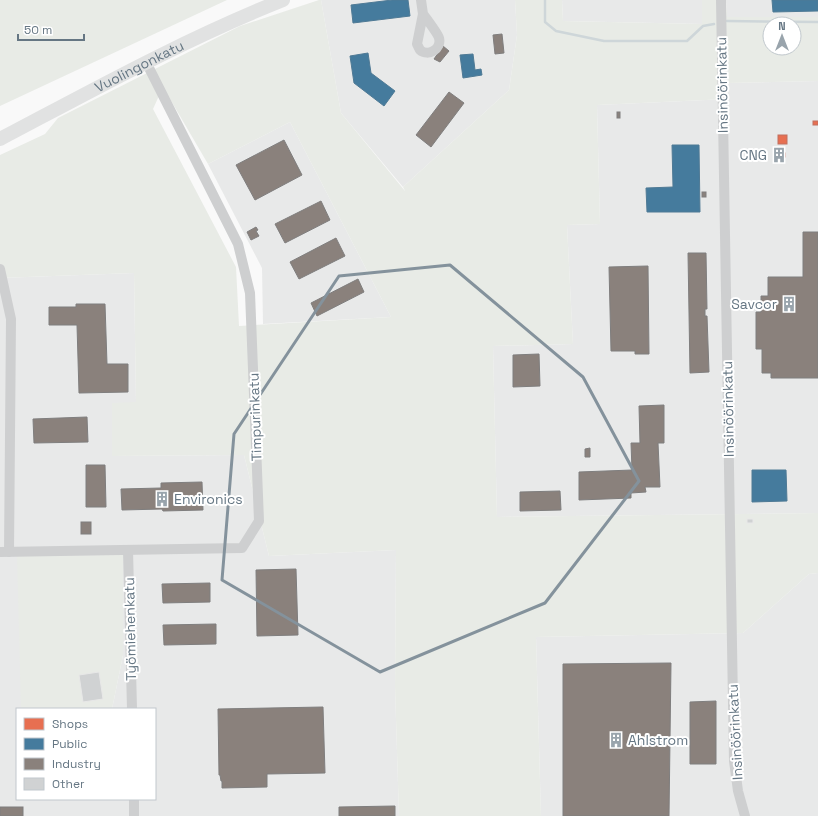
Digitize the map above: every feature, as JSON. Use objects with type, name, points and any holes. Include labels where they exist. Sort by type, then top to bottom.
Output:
[{"type":"street","name":"Vuolingonkatu","points":[[0,139],[146,62],[282,0]]},
{"type":"street","points":[[420,0],[423,14]]},
{"type":"street","name":"Insinöörinkatu","points":[[721,0],[734,760],[738,791],[745,816]]},
{"type":"street","name":"Timpurinkatu","points":[[4,552],[242,548],[259,521],[250,293],[238,244],[146,62]]},
{"type":"street","points":[[0,269],[11,319],[4,552]]},
{"type":"street","name":"Työmiehenkatu","points":[[128,550],[132,708]]},
{"type":"street","points":[[134,800],[134,816]]},
{"type":"highlighted area","points":[[450,265],[583,377],[639,481],[545,603],[380,672],[222,580],[234,434],[339,276]]},
{"type":"shaded area","points":[[0,0],[227,0],[0,106]]},
{"type":"shaded area","points":[[321,0],[515,0],[517,35],[509,90],[403,187],[341,113]]},
{"type":"shaded area","points":[[321,0],[341,113],[405,191],[403,187],[509,90],[517,35],[515,0],[562,0],[563,21],[702,24],[702,0],[726,0],[727,17],[762,17],[762,56],[802,56],[802,17],[818,17],[818,81],[728,83],[728,99],[597,105],[600,224],[567,225],[573,344],[493,346],[497,517],[818,513],[818,573],[809,574],[743,633],[536,637],[541,816],[399,816],[395,687],[396,550],[269,556],[244,455],[112,456],[112,403],[136,402],[134,273],[0,278],[0,155],[45,134],[58,118],[240,26]],"holes":[[[163,87],[208,164],[290,122],[391,317],[239,326],[236,267],[153,109]]]},
{"type":"shaded area","points":[[562,0],[702,0],[702,24],[563,21]]},
{"type":"shaded area","points":[[726,0],[818,0],[818,17],[727,17]]},
{"type":"shaded area","points":[[818,81],[818,513],[497,517],[493,346],[573,344],[567,225],[600,224],[597,105],[728,99],[727,83]]},
{"type":"shaded area","points":[[290,122],[391,317],[263,324],[262,268],[208,164]]},
{"type":"shaded area","points":[[134,273],[136,402],[112,456],[244,455],[269,556],[396,550],[395,687],[399,816],[0,816],[0,278]]},
{"type":"shaded area","points":[[123,555],[123,655],[112,708],[21,708],[17,556]]},
{"type":"shaded area","points":[[818,573],[818,816],[541,816],[536,637],[743,633],[809,574]]},
{"type":"building: Shops","points":[[813,121],[818,121],[818,125],[813,125]]},
{"type":"building: Shops","points":[[778,135],[787,135],[787,144],[778,144]]},
{"type":"building: Shops","name":"CNG","points":[[774,153],[785,153],[785,157],[774,157]]},
{"type":"building: Public","points":[[392,0],[408,0],[410,16],[353,23],[351,5]]},
{"type":"building: Public","points":[[772,0],[818,0],[818,11],[773,12]]},
{"type":"building: Public","points":[[368,53],[371,73],[395,91],[384,106],[354,83],[350,56]]},
{"type":"building: Public","points":[[473,54],[475,70],[481,69],[482,75],[463,78],[460,55]]},
{"type":"building: Public","points":[[672,145],[699,145],[700,212],[647,212],[646,188],[673,187]]},
{"type":"building: Public","points":[[752,470],[786,470],[787,501],[752,502]]},
{"type":"building: Industry","points":[[502,34],[504,53],[495,54],[493,35]]},
{"type":"building: Industry","points":[[443,46],[449,51],[440,62],[434,59]]},
{"type":"building: Industry","points":[[449,92],[464,103],[431,147],[416,135]]},
{"type":"building: Industry","points":[[617,112],[620,112],[620,118],[617,118]]},
{"type":"building: Industry","points":[[284,140],[302,175],[255,200],[236,165]]},
{"type":"building: Industry","points":[[702,192],[706,192],[706,197],[702,197]]},
{"type":"building: Industry","points":[[321,201],[330,220],[285,243],[275,224]]},
{"type":"building: Industry","points":[[256,227],[258,230],[256,231],[259,236],[251,240],[247,232]]},
{"type":"building: Industry","name":"Savcor","points":[[803,232],[818,232],[818,378],[771,378],[771,373],[762,373],[762,349],[756,349],[756,312],[761,312],[761,296],[768,296],[768,277],[803,277]]},
{"type":"building: Industry","points":[[336,238],[345,256],[299,279],[290,262]]},
{"type":"building: Industry","points":[[688,253],[706,253],[707,309],[705,309],[705,316],[707,316],[709,372],[690,373]]},
{"type":"building: Industry","points":[[648,266],[649,354],[635,354],[635,351],[611,351],[609,267]]},
{"type":"building: Industry","points":[[358,279],[364,292],[317,316],[311,303]]},
{"type":"building: Industry","points":[[76,304],[105,304],[107,364],[128,364],[128,392],[79,393],[77,325],[49,325],[49,307],[76,307]]},
{"type":"building: Industry","points":[[539,354],[540,386],[513,387],[513,355]]},
{"type":"building: Industry","points":[[664,405],[664,443],[658,443],[660,487],[645,487],[646,492],[631,493],[631,498],[579,500],[579,472],[632,470],[631,443],[640,443],[639,406]]},
{"type":"building: Industry","points":[[87,417],[88,442],[34,443],[33,419]]},
{"type":"building: Industry","points":[[590,448],[590,457],[585,457],[585,449]]},
{"type":"building: Industry","points":[[86,465],[105,465],[106,507],[86,507]]},
{"type":"building: Industry","name":"Environics","points":[[202,482],[203,510],[122,510],[121,489],[161,488],[161,483]]},
{"type":"building: Industry","points":[[560,491],[561,510],[520,511],[520,492]]},
{"type":"building: Industry","points":[[81,522],[91,522],[91,534],[81,534]]},
{"type":"building: Industry","points":[[296,569],[298,635],[257,636],[256,570]]},
{"type":"building: Industry","points":[[210,583],[210,602],[163,603],[162,584]]},
{"type":"building: Industry","points":[[216,624],[216,644],[164,645],[163,625]]},
{"type":"building: Industry","name":"Ahlstrom","points":[[671,663],[669,816],[563,816],[563,664]]},
{"type":"building: Industry","points":[[716,701],[716,764],[690,764],[690,702]]},
{"type":"building: Industry","points":[[323,707],[325,773],[267,774],[267,787],[222,788],[222,781],[219,775],[218,709]]},
{"type":"building: Industry","points":[[395,806],[395,816],[339,816],[339,807]]},
{"type":"building: Industry","points":[[0,807],[23,807],[23,816],[0,816]]},
{"type":"building: Other","points":[[747,519],[753,519],[753,523],[747,523]]},
{"type":"building: Other","points":[[99,672],[103,699],[83,702],[79,675]]},
{"type":"waterway","points":[[545,0],[545,22],[556,31],[604,41],[687,41],[703,26],[714,24]]},
{"type":"waterway","points":[[727,21],[818,22]]},
{"type":"place","name":"CNG","points":[[779,155]]},
{"type":"place","name":"Savcor","points":[[789,304]]},
{"type":"place","name":"Environics","points":[[162,499]]},
{"type":"place","name":"Ahlstrom","points":[[616,740]]}]
